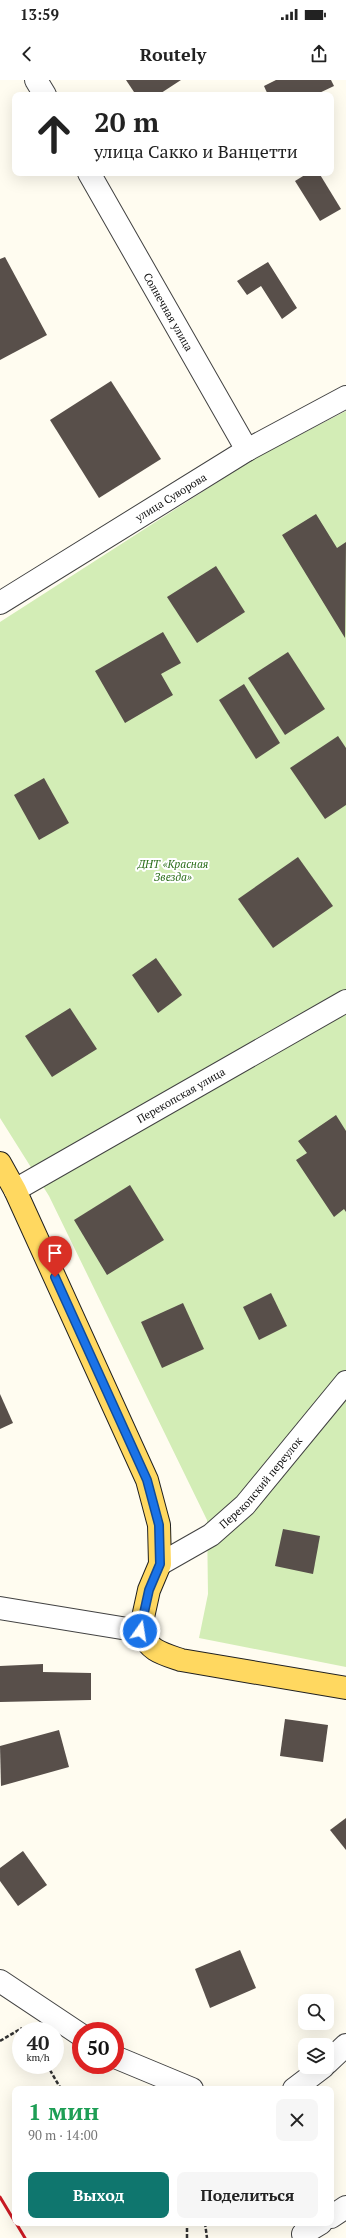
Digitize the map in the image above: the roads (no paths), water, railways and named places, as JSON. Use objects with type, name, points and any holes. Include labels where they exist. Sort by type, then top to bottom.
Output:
[{"type":"main road","points":[[0,1163],[15,1190],[147,1480],[159,1525],[160,1564],[149,1590],[140,1631],[147,1645],[164,1655],[181,1660],[346,1688]]},
{"type":"street","points":[[36,80],[43,92]]},
{"type":"street","name":"Солнечная улица","points":[[91,176],[247,450]]},
{"type":"street","name":"улица Суворова","points":[[0,603],[247,450],[346,397]]},
{"type":"street","name":"Перекопская улица","points":[[15,1190],[346,1001]]},
{"type":"street","name":"Перекопский переулок","points":[[160,1564],[211,1535],[245,1505],[346,1382]]},
{"type":"street","points":[[0,1608],[140,1631]]},
{"type":"street","points":[[0,1981],[72,2029]]},
{"type":"street","points":[[334,2056],[346,2045]]},
{"type":"street","points":[[124,2061],[185,2086]]},
{"type":"street","points":[[298,2086],[314,2074]]},
{"type":"street","points":[[334,2215],[346,2208]]},
{"type":"railway","points":[[0,2197],[12,2217]]},
{"type":"railway","points":[[18,2226],[25,2238]]},
{"type":"park label","name":"ДНТ «Красная Звезда»","points":[[173,870]]}]
